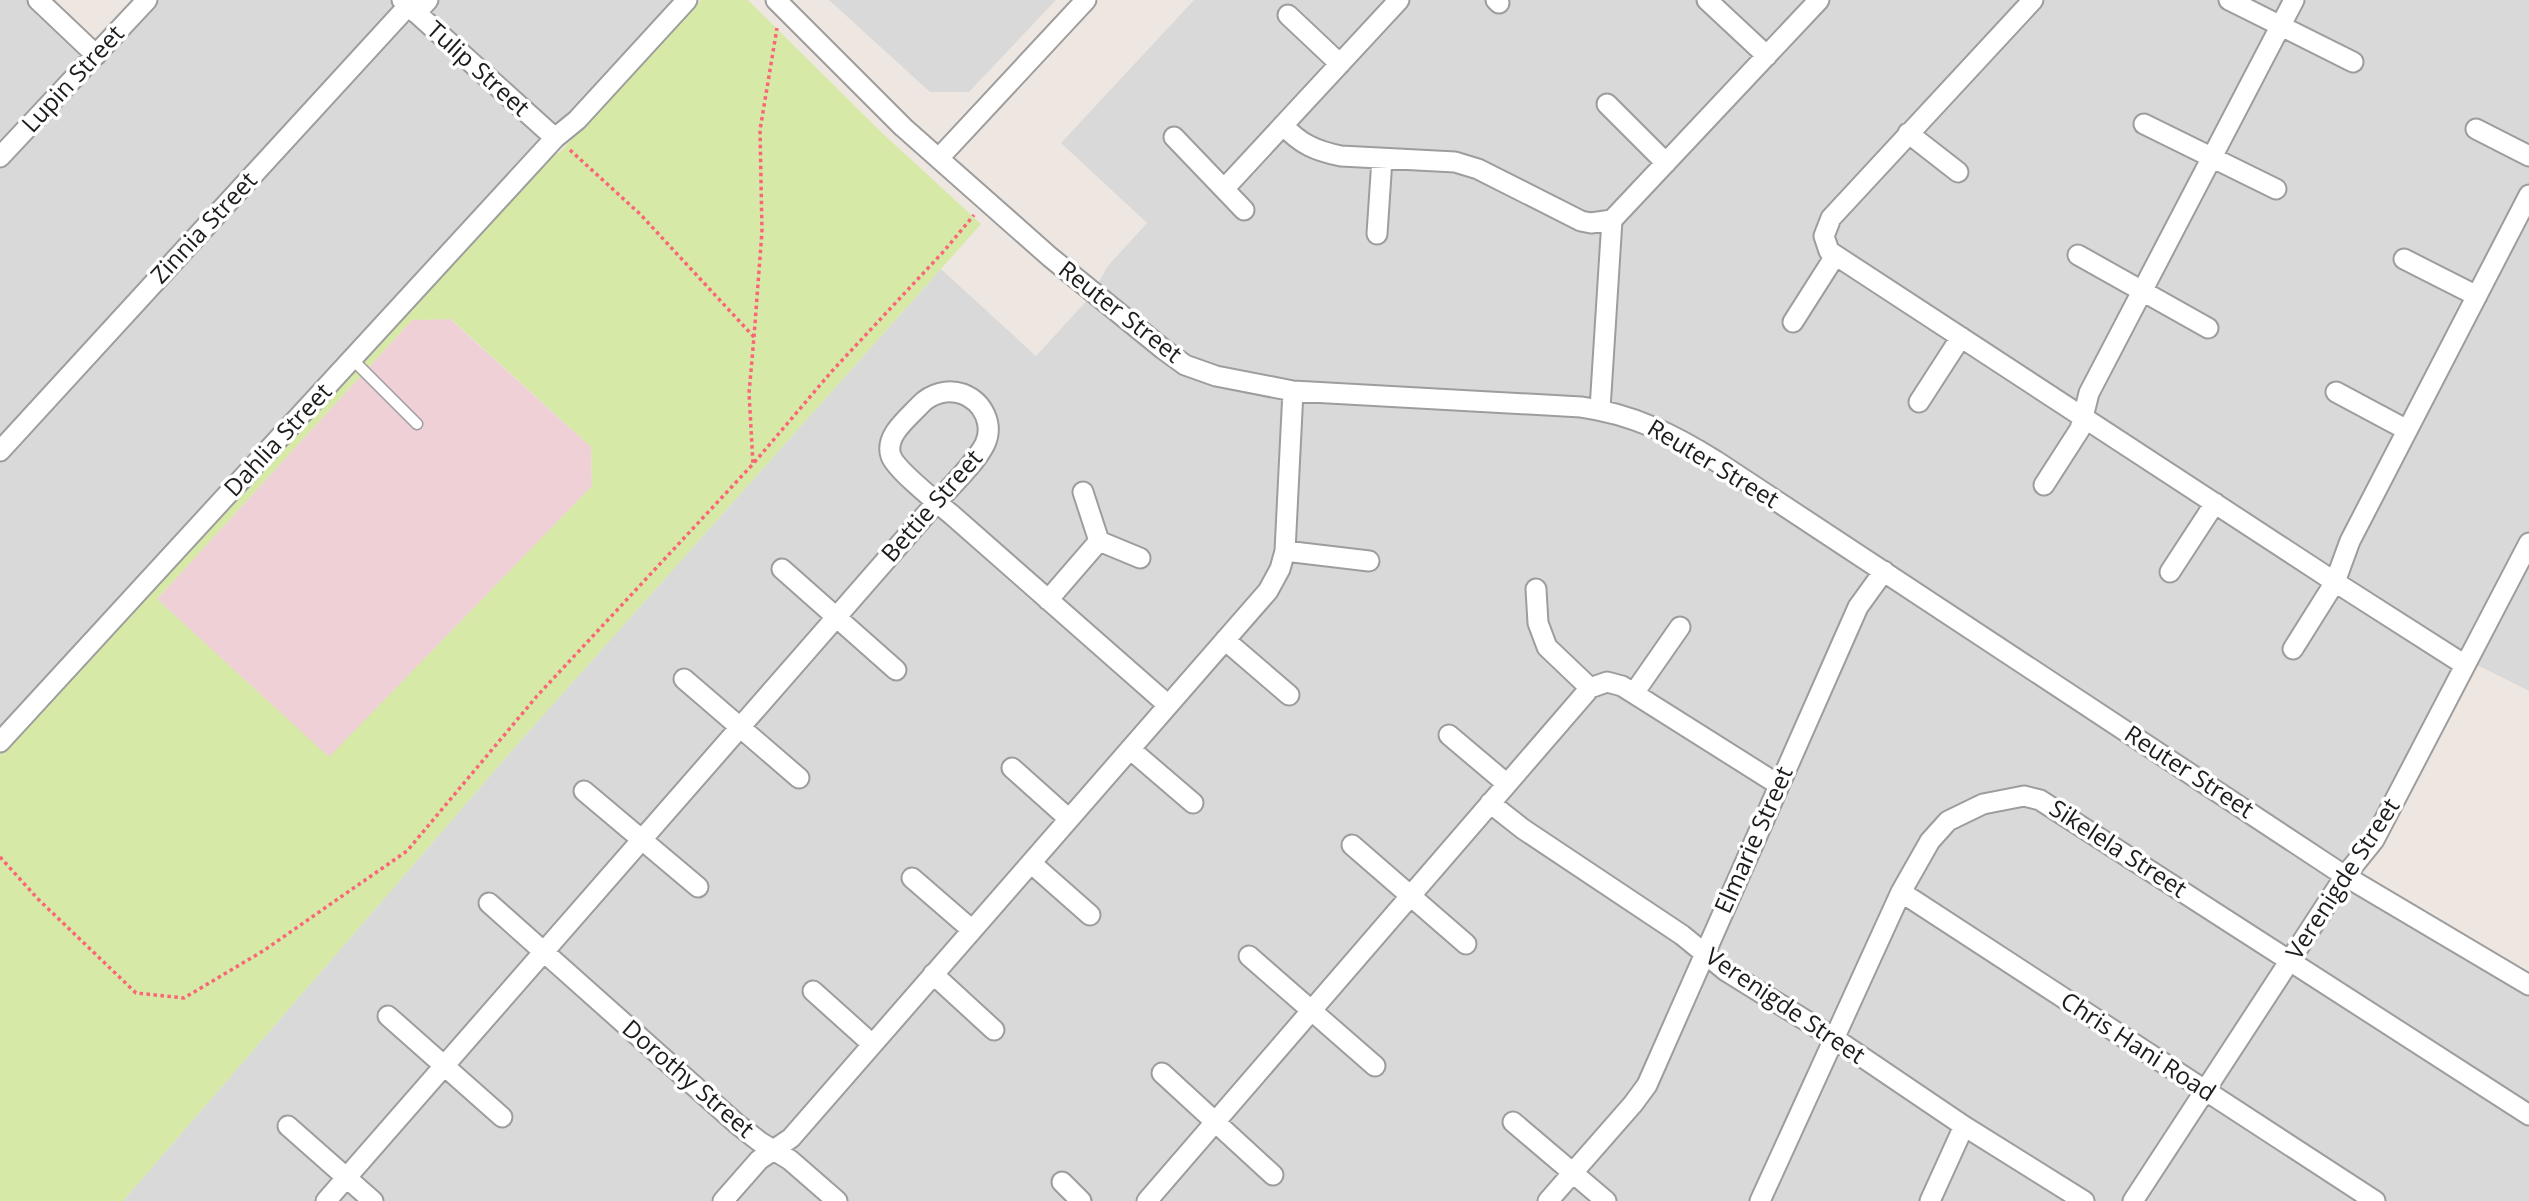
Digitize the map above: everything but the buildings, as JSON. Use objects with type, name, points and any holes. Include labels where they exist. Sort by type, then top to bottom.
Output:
[{"type":"street","points":[[38,0],[96,55]]},
{"type":"street","name":"Lupin Street","points":[[0,158],[147,0]]},
{"type":"street","name":"Dahlia Street","points":[[0,741],[555,138],[576,120],[687,0]]},
{"type":"street","points":[[939,158],[1086,0]]},
{"type":"street","points":[[1224,189],[1399,0]]},
{"type":"street","points":[[1707,0],[1767,55]]},
{"type":"street","points":[[1283,125],[1297,140],[1324,153],[1382,159],[1436,159],[1462,163],[1581,220],[1591,223],[1612,220],[1819,0]]},
{"type":"street","points":[[2033,0],[1827,223],[1825,244],[1835,256],[2465,665]]},
{"type":"street","points":[[2229,0],[2353,62]]},
{"type":"street","points":[[2044,485],[2081,429],[2089,393],[2294,0]]},
{"type":"street","name":"Reuter Street","points":[[778,2],[904,127],[1060,265],[1185,365],[1216,376],[1293,391],[1562,405],[1600,410],[1645,422],[1692,446],[2345,876],[2529,985]]},
{"type":"street","name":"Tulip Street","points":[[414,5],[555,138]]},
{"type":"street","name":"Zinnia Street","points":[[0,451],[414,5]]},
{"type":"street","points":[[1288,15],[1340,64]]},
{"type":"street","points":[[1607,104],[1666,163]]},
{"type":"street","points":[[2144,124],[2276,189]]},
{"type":"street","points":[[2476,129],[2529,156]]},
{"type":"street","points":[[1908,133],[1958,172]]},
{"type":"street","points":[[1174,138],[1244,210]]},
{"type":"street","points":[[1377,234],[1382,159]]},
{"type":"street","points":[[2294,649],[2335,582],[2350,541],[2529,195]]},
{"type":"street","points":[[1600,410],[1612,220]]},
{"type":"street","points":[[2078,255],[2208,328]]},
{"type":"street","points":[[1793,322],[1835,256]]},
{"type":"street","points":[[2404,259],[2477,296]]},
{"type":"street","points":[[1919,402],[1961,337]]},
{"type":"street","points":[[723,1201],[759,1160],[791,1138],[1268,591],[1280,569],[1284,551],[1293,391]]},
{"type":"street","name":"Bettie Street","points":[[326,1201],[347,1178],[444,1066],[740,728],[836,617],[937,502],[977,456],[988,436],[985,412],[977,402],[960,393],[944,392],[926,399],[894,434],[890,445],[894,461],[937,502]]},
{"type":"street","points":[[2336,392],[2407,430]]},
{"type":"street","points":[[1083,492],[1099,541],[1140,558]]},
{"type":"street","points":[[937,502],[1168,705]]},
{"type":"street","points":[[2170,572],[2215,503]]},
{"type":"street","points":[[1048,600],[1099,541]]},
{"type":"street","name":"Verenigde Street","points":[[2133,1201],[2345,876],[2374,840],[2529,543]]},
{"type":"street","points":[[1284,551],[1369,561]]},
{"type":"street","points":[[782,569],[896,670]]},
{"type":"street","name":"Elmarie Street","points":[[1548,1201],[1647,1085],[1858,607],[1884,571]]},
{"type":"street","points":[[1536,589],[1538,623],[1547,647],[1590,688]]},
{"type":"street","points":[[1634,693],[1680,626]]},
{"type":"street","points":[[1225,640],[1289,695]]},
{"type":"street","points":[[684,679],[799,778]]},
{"type":"street","points":[[1147,1201],[1590,688],[1598,684],[1615,683],[1779,785]]},
{"type":"street","points":[[1449,735],[1507,784]]},
{"type":"street","points":[[1130,749],[1193,803]]},
{"type":"street","points":[[1012,768],[1069,819]]},
{"type":"street","points":[[584,790],[698,887]]},
{"type":"street","name":"Sikelela Street","points":[[1760,1201],[1901,892],[1930,841],[1948,821],[1983,804],[2007,798],[2034,797],[2291,959],[2529,1115]]},
{"type":"street","name":"Verenigde Street","points":[[1490,803],[1523,829],[1682,935],[1726,971],[2084,1201]]},
{"type":"street","points":[[1352,845],[1466,944]]},
{"type":"street","points":[[1031,863],[1090,915]]},
{"type":"street","points":[[912,877],[972,930]]},
{"type":"street","name":"Chris Hani Road","points":[[1901,892],[2375,1201]]},
{"type":"street","points":[[489,902],[544,952]]},
{"type":"street","name":"Dorothy Street","points":[[544,952],[737,1124],[790,1160],[837,1201]]},
{"type":"street","points":[[1249,956],[1375,1066]]},
{"type":"street","points":[[933,974],[994,1030]]},
{"type":"street","points":[[813,991],[872,1044]]},
{"type":"street","points":[[388,1016],[502,1117]]},
{"type":"street","points":[[1161,1073],[1273,1175]]},
{"type":"street","points":[[1513,1122],[1606,1201]]},
{"type":"street","points":[[288,1126],[373,1201]]},
{"type":"street","points":[[1930,1201],[1964,1126]]},
{"type":"street","points":[[1062,1182],[1082,1201]]},
{"type":"lane","points":[[352,359],[417,424]]},
{"type":"path","points":[[753,464],[749,393],[762,232],[760,130],[778,2]]},
{"type":"path","points":[[555,138],[640,214],[754,337]]},
{"type":"path","points":[[0,857],[38,899],[136,993],[184,998],[263,951],[407,851],[537,696],[753,464],[832,371],[944,251],[986,200]]},
{"type":"shaded area","points":[[0,0],[35,0],[96,57],[149,0],[687,0],[0,743]]},
{"type":"shaded area","points":[[829,0],[1056,0],[969,92],[930,92]]},
{"type":"shaded area","points":[[1194,0],[2529,0],[2529,691],[2467,660],[2344,876],[2529,988],[2529,1201],[123,1201],[522,739],[941,269],[1036,356],[1092,295],[1107,267],[1147,223],[1061,143]]},
{"type":"shaded area","points":[[450,319],[591,447],[592,486],[329,758],[157,599],[412,320]]},
{"type":"green space","points":[[701,0],[748,0],[880,131],[981,224],[522,739],[123,1201],[0,1201],[0,754],[541,161],[560,152]],"holes":[[[451,319],[591,447],[592,486],[329,757],[157,599],[412,320]]]}]
